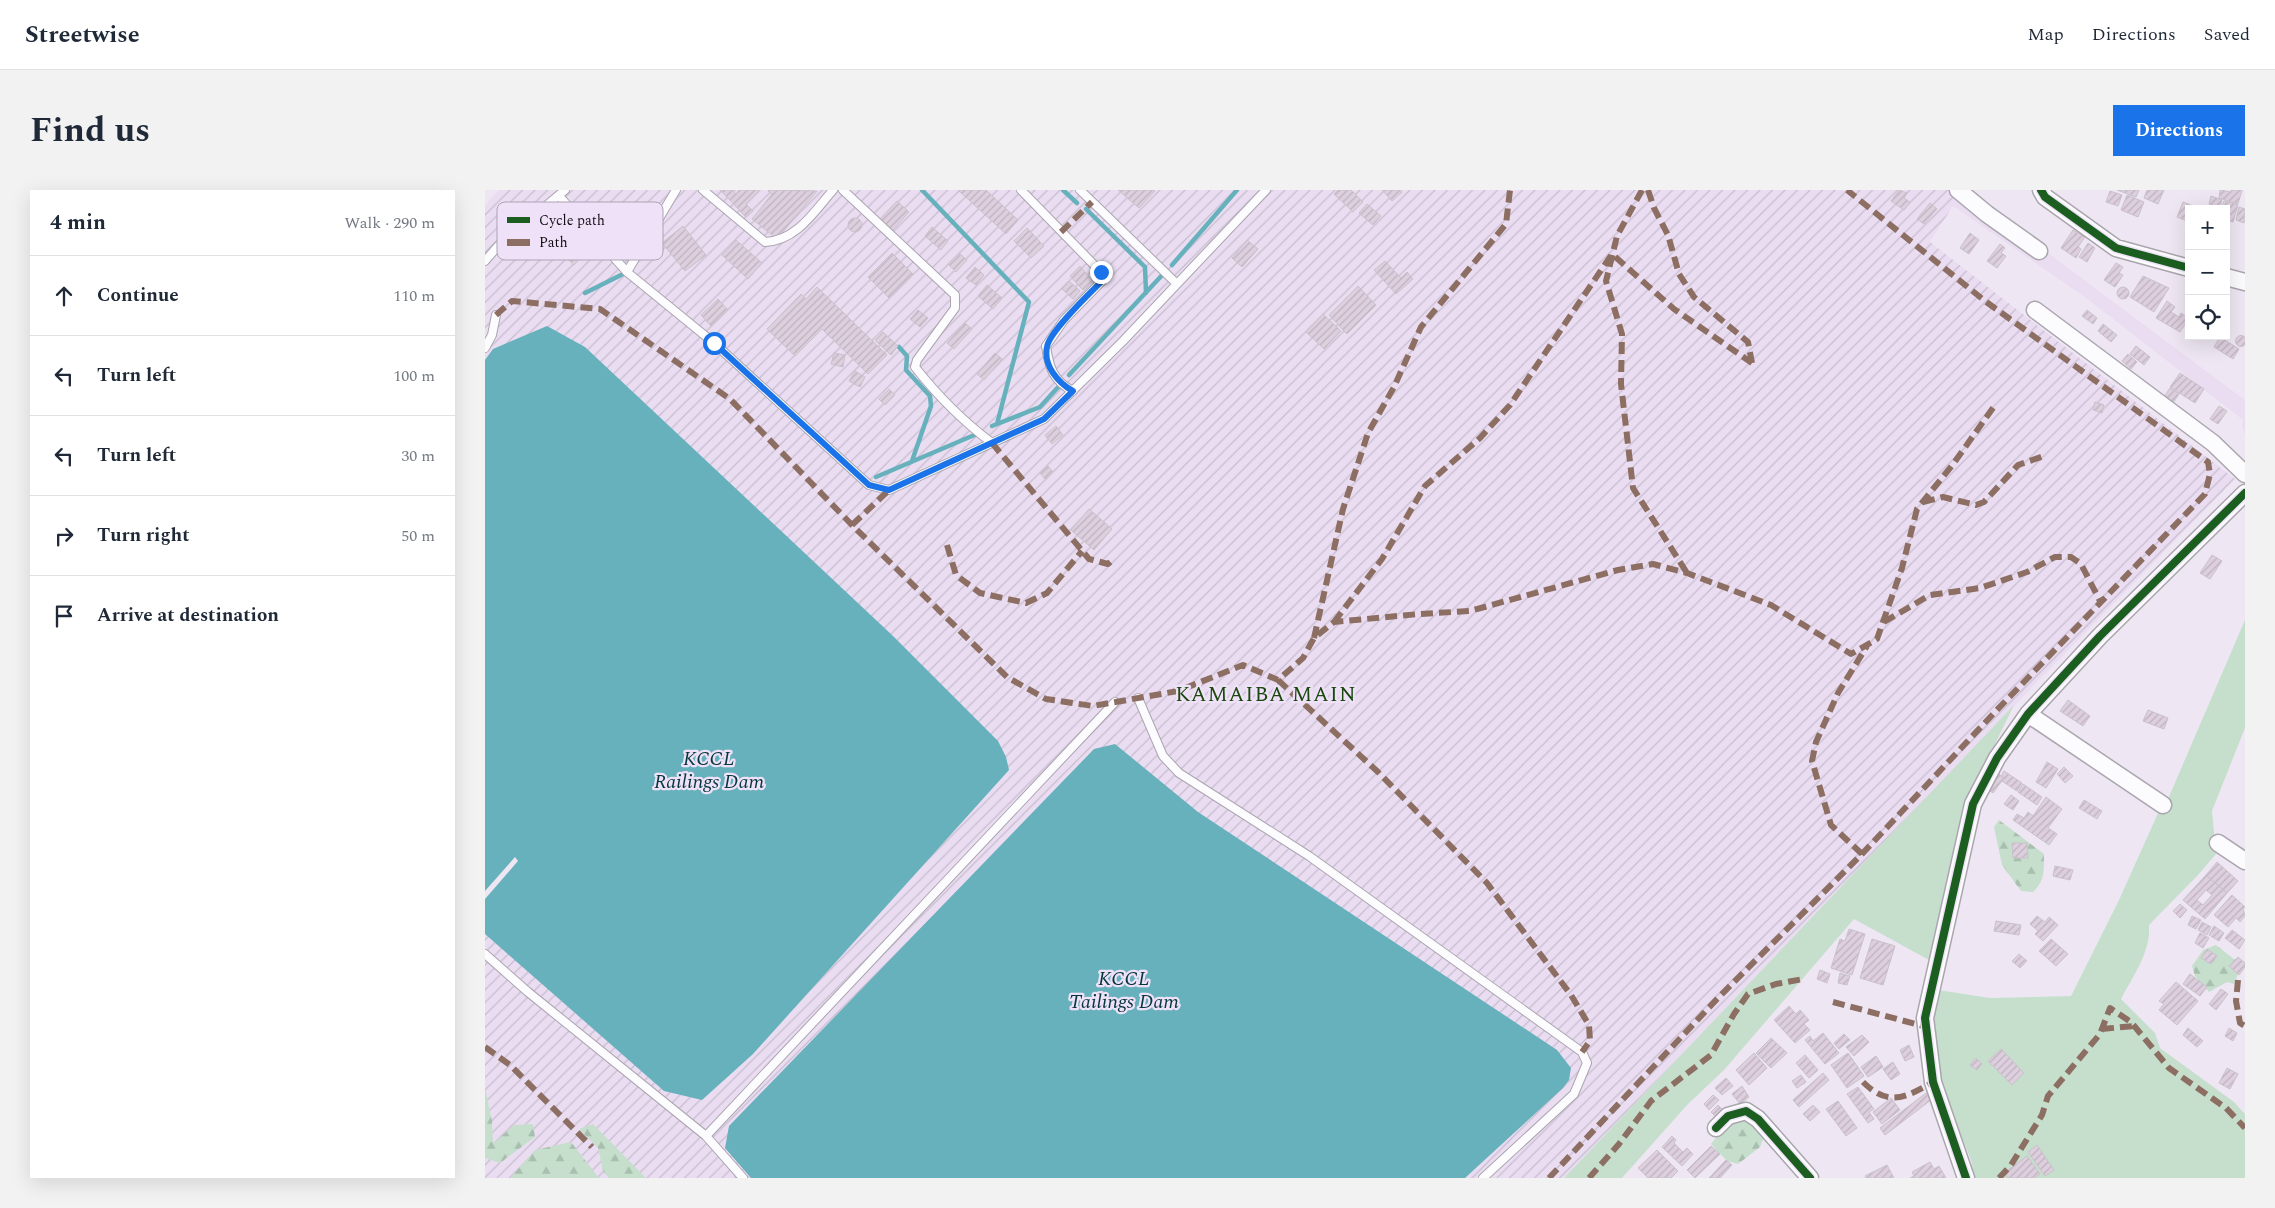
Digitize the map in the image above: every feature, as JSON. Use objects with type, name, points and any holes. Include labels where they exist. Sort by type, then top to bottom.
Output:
[{"type":"street","points":[[1958,190],[1987,214],[2039,250]]},
{"type":"street","points":[[2041,190],[2045,196],[2116,248],[2185,267]]},
{"type":"street","points":[[2230,279],[2245,282]]},
{"type":"street","points":[[2035,310],[2157,400],[2227,456],[2245,474]]},
{"type":"street","points":[[2227,456],[2245,452]]},
{"type":"street","points":[[1965,1178],[1933,1082],[1925,1010],[1973,804],[1997,758],[2028,714],[2100,636],[2245,493]]},
{"type":"street","points":[[2028,714],[2163,805]]},
{"type":"street","points":[[2218,843],[2245,861]]},
{"type":"street","points":[[1716,1128],[1728,1116],[1746,1111],[1758,1119],[1810,1178]]},
{"type":"lane","points":[[552,202],[565,190]]},
{"type":"lane","points":[[663,212],[676,190]]},
{"type":"lane","points":[[703,190],[765,242],[779,241],[800,228],[833,190]]},
{"type":"lane","points":[[843,190],[955,294],[955,308],[917,360],[915,367],[947,402],[992,443]]},
{"type":"lane","points":[[1021,190],[1101,272],[1102,281],[1064,320],[1047,346],[1048,362],[1060,385],[1073,391]]},
{"type":"lane","points":[[1080,190],[1177,284]]},
{"type":"lane","points":[[616,260],[627,272],[714,343],[869,485],[889,490],[1044,419],[1177,284],[1266,190]]},
{"type":"lane","points":[[559,196],[564,202]]},
{"type":"lane","points":[[485,261],[497,247]]},
{"type":"lane","points":[[627,272],[634,260]]},
{"type":"lane","points":[[485,348],[492,335],[496,316]]},
{"type":"lane","points":[[1138,698],[1163,756],[1179,772],[1309,856],[1582,1052],[1587,1063],[1574,1094],[1483,1178]]},
{"type":"lane","points":[[706,1136],[1115,702]]},
{"type":"lane","points":[[485,954],[528,992],[706,1136],[743,1178]]},
{"type":"shaded area","points":[[499,190],[1969,190],[1963,193],[1953,206],[1930,242],[2235,479],[1980,741],[1564,1178],[485,1178],[485,205]]},
{"type":"shaded area","points":[[1963,193],[2040,247],[2245,400],[2245,436],[2242,426],[2243,420],[2086,298],[1953,206]]},
{"type":"green space","points":[[2245,620],[2245,728],[2212,811],[2216,854],[2149,925],[2149,935],[2144,954],[2136,973],[2121,999],[2155,1033],[2160,1048],[2234,1102],[2245,1114],[2245,1178],[1974,1178],[1971,1160],[1940,1083],[1934,1011],[1938,990],[1990,998],[2071,996],[2119,900],[2159,811],[2168,799]]},
{"type":"green space","points":[[2014,705],[1995,744],[1970,808],[1929,960],[1854,919],[1724,1070],[1688,1104],[1622,1178],[1564,1178]]},
{"type":"green space","points":[[1999,820],[2044,854],[2042,879],[2033,892],[2021,891],[2002,865],[1994,827]]},
{"type":"green space","points":[[2216,945],[2239,963],[2239,971],[2234,984],[2227,982],[2209,992],[2195,976],[2192,966],[2203,950]]},
{"type":"green space","points":[[485,1088],[492,1121],[493,1144],[514,1125],[533,1124],[535,1137],[500,1163],[485,1158]]},
{"type":"green space","points":[[1738,1118],[1751,1119],[1766,1132],[1760,1147],[1738,1164],[1727,1161],[1711,1144],[1727,1123]]},
{"type":"green space","points":[[593,1124],[646,1178],[609,1178],[603,1171],[598,1148],[579,1129]]},
{"type":"green space","points":[[571,1142],[599,1178],[510,1178],[535,1150]]},
{"type":"water","name":"KCCL Railings Dam","points":[[547,326],[585,347],[893,636],[998,741],[1006,757],[1009,770],[753,1054],[702,1100],[664,1091],[485,934],[485,360],[493,349]]},
{"type":"water","name":"KCCL Tailings Dam","points":[[1115,744],[1198,812],[1557,1050],[1571,1068],[1569,1080],[1563,1088],[1465,1178],[751,1178],[725,1148],[729,1126],[1094,749]]},
{"type":"pier","points":[[515,857],[518,861],[485,899],[485,891]]},
{"type":"building","points":[[720,190],[732,190],[736,194],[739,190],[760,190],[746,204],[753,211],[746,217]]},
{"type":"building","points":[[958,190],[986,190],[1018,220],[1006,234]]},
{"type":"building","points":[[1118,190],[1154,190],[1155,191],[1139,208]]},
{"type":"building","points":[[1338,190],[1351,190],[1363,202],[1353,212],[1334,194]]},
{"type":"building","points":[[1382,190],[1401,190],[1402,192],[1392,201]]},
{"type":"building","points":[[1899,190],[1907,193],[1904,198],[1910,202],[1904,210],[1891,201]]},
{"type":"building","points":[[2117,190],[2139,190],[2136,197]]},
{"type":"building","points":[[2147,190],[2164,190],[2158,204],[2144,198]]},
{"type":"building","points":[[2220,190],[2231,192],[2231,190],[2242,190],[2238,204],[2219,198]]},
{"type":"building","points":[[768,191],[817,191],[777,239],[752,219],[772,194]]},
{"type":"building","points":[[2110,191],[2122,195],[2118,206],[2106,202]]},
{"type":"building","points":[[2127,195],[2144,202],[2138,217],[2121,210]]},
{"type":"building","points":[[2211,196],[2222,200],[2221,205],[2209,204]]},
{"type":"building","points":[[897,201],[909,212],[892,231],[880,219]]},
{"type":"building","points":[[2224,201],[2238,205],[2233,222],[2230,221],[2230,205],[2222,205]]},
{"type":"building","points":[[2183,202],[2191,205],[2185,205],[2185,220],[2177,217]]},
{"type":"building","points":[[1930,203],[1937,209],[1924,224],[1917,219]]},
{"type":"building","points":[[1367,204],[1381,216],[1373,225],[1359,213]]},
{"type":"building","points":[[2239,207],[2245,209],[2244,223],[2236,220]]},
{"type":"building","points":[[852,218],[858,218],[862,225],[858,232],[852,232],[848,228],[848,222]]},
{"type":"building","points":[[683,226],[706,255],[685,271],[663,242]]},
{"type":"building","points":[[932,227],[948,241],[941,250],[925,236]]},
{"type":"building","points":[[1027,228],[1044,246],[1031,258],[1014,241]]},
{"type":"building","points":[[2073,230],[2085,237],[2078,247],[2081,249],[2076,258],[2061,248]]},
{"type":"building","points":[[1970,233],[1979,240],[1969,254],[1960,248]]},
{"type":"building","points":[[736,240],[762,263],[748,279],[722,255]]},
{"type":"building","points":[[1247,240],[1258,249],[1242,267],[1232,258]]},
{"type":"building","points":[[2088,243],[2095,248],[2087,262],[2079,257]]},
{"type":"building","points":[[2000,244],[2005,248],[2001,253],[2006,256],[1997,268],[1987,261]]},
{"type":"building","points":[[892,253],[913,274],[889,298],[868,277]]},
{"type":"building","points":[[959,253],[967,260],[956,272],[948,264]]},
{"type":"building","points":[[569,260],[579,260],[574,265]]},
{"type":"building","points":[[1385,261],[1401,278],[1407,272],[1413,279],[1396,294],[1374,270]]},
{"type":"building","points":[[2116,263],[2123,267],[2119,273],[2123,275],[2115,287],[2104,280]]},
{"type":"building","points":[[1080,266],[1093,281],[1083,290],[1070,276]]},
{"type":"building","points":[[975,267],[984,275],[976,285],[966,278]]},
{"type":"building","points":[[2143,276],[2169,288],[2154,312],[2130,297]]},
{"type":"building","points":[[1069,281],[1080,291],[1073,299],[1062,289]]},
{"type":"building","points":[[987,285],[1002,298],[993,309],[978,296]]},
{"type":"building","points":[[1358,286],[1376,305],[1347,334],[1329,315]]},
{"type":"building","points":[[817,287],[887,355],[868,374],[822,329],[795,356],[767,329],[801,294],[806,299]]},
{"type":"building","points":[[2121,287],[2125,287],[2129,293],[2125,299],[2121,299],[2117,295],[2117,291]]},
{"type":"building","points":[[718,299],[728,310],[711,326],[701,315]]},
{"type":"building","points":[[2167,301],[2175,307],[2171,312],[2179,317],[2181,313],[2185,316],[2185,324],[2180,332],[2156,318]]},
{"type":"building","points":[[918,310],[928,318],[920,327],[910,319]]},
{"type":"building","points":[[2087,310],[2097,318],[2093,324],[2082,316]]},
{"type":"building","points":[[1323,314],[1341,331],[1324,349],[1306,332]]},
{"type":"building","points":[[965,323],[972,329],[954,349],[947,343]]},
{"type":"building","points":[[2103,324],[2117,335],[2111,342],[2098,331]]},
{"type":"building","points":[[883,332],[898,346],[891,355],[875,340]]},
{"type":"building","points":[[2239,336],[2243,336],[2246,341],[2245,345],[2239,346],[2236,343],[2236,339]]},
{"type":"building","points":[[2218,340],[2225,340],[2239,349],[2233,359],[2214,347]]},
{"type":"building","points":[[2136,346],[2150,357],[2144,365],[2130,354]]},
{"type":"building","points":[[834,353],[845,355],[843,367],[831,364]]},
{"type":"building","points":[[995,353],[1002,359],[984,380],[977,374]]},
{"type":"building","points":[[2128,354],[2137,362],[2131,369],[2122,361]]},
{"type":"building","points":[[855,371],[865,377],[860,387],[849,381]]},
{"type":"building","points":[[2180,373],[2204,389],[2195,403],[2170,387]]},
{"type":"building","points":[[2170,388],[2179,394],[2173,403],[2164,397]]},
{"type":"building","points":[[889,389],[895,395],[885,405],[879,399]]},
{"type":"building","points":[[2095,402],[2104,405],[2102,413],[2093,410]]},
{"type":"building","points":[[2219,406],[2227,411],[2218,424],[2210,419]]},
{"type":"building","points":[[1056,426],[1063,435],[1052,444],[1045,435]]},
{"type":"building","points":[[1048,466],[1053,472],[1045,479],[1040,473]]},
{"type":"building","points":[[1089,509],[1112,529],[1094,550],[1071,530]]},
{"type":"building","points":[[2212,555],[2222,561],[2210,579],[2200,573]]},
{"type":"building","points":[[2068,700],[2090,716],[2083,726],[2060,711]]},
{"type":"building","points":[[2148,710],[2168,718],[2164,729],[2143,721]]},
{"type":"building","points":[[2047,762],[2058,769],[2046,788],[2036,782]]},
{"type":"building","points":[[2064,767],[2073,776],[2065,783],[2057,774]]},
{"type":"building","points":[[2004,771],[2022,783],[2017,791],[2002,781],[2004,778],[2001,776]]},
{"type":"building","points":[[1997,773],[2004,778],[1993,793],[1986,788]]},
{"type":"building","points":[[2023,784],[2042,797],[2037,805],[2018,792]]},
{"type":"building","points":[[2011,795],[2019,801],[2013,810],[2004,804]]},
{"type":"building","points":[[2046,797],[2062,809],[2048,828],[2057,834],[2049,845],[2013,820],[2017,814],[2024,818],[2028,812],[2033,816]]},
{"type":"building","points":[[2084,800],[2102,811],[2097,819],[2079,808]]},
{"type":"building","points":[[2012,843],[2027,843],[2028,858],[2013,858]]},
{"type":"building","points":[[2217,862],[2238,881],[2227,893],[2206,875]]},
{"type":"building","points":[[2055,866],[2073,870],[2070,880],[2053,876]]},
{"type":"building","points":[[2206,875],[2227,893],[2205,919],[2183,900]],"holes":[[[2206,890],[2212,895],[2203,905],[2197,900]]]},
{"type":"building","points":[[2232,895],[2245,907],[2243,909],[2245,916],[2240,922],[2236,918],[2228,927],[2214,915]]},
{"type":"building","points":[[2180,904],[2187,910],[2180,918],[2173,911]]},
{"type":"building","points":[[2037,916],[2045,922],[2049,917],[2058,925],[2043,941],[2035,934],[2038,931],[2030,924]]},
{"type":"building","points":[[2192,916],[2201,920],[2196,929],[2188,925]]},
{"type":"building","points":[[1996,921],[2021,925],[2019,935],[1994,931]]},
{"type":"building","points":[[2202,922],[2211,927],[2207,935],[2198,930]]},
{"type":"building","points":[[2214,926],[2224,933],[2219,941],[2209,935]]},
{"type":"building","points":[[1849,929],[1865,934],[1852,975],[1831,968],[1840,939],[1845,941]]},
{"type":"building","points":[[2232,930],[2245,940],[2239,949],[2225,938]]},
{"type":"building","points":[[2200,933],[2209,938],[2203,948],[2195,943]]},
{"type":"building","points":[[1872,939],[1895,946],[1883,985],[1860,978]]},
{"type":"building","points":[[2051,939],[2068,954],[2056,966],[2039,951]]},
{"type":"building","points":[[2207,949],[2217,956],[2211,964],[2201,958]]},
{"type":"building","points":[[2019,954],[2027,961],[2020,968],[2012,961]]},
{"type":"building","points":[[2238,957],[2245,963],[2245,967],[2239,975],[2229,966]]},
{"type":"building","points":[[1820,970],[1830,974],[1827,983],[1817,979]]},
{"type":"building","points":[[1840,973],[1850,976],[1847,985],[1838,983]]},
{"type":"building","points":[[2190,974],[2207,987],[2200,996],[2183,984]]},
{"type":"building","points":[[2176,982],[2198,1001],[2177,1025],[2159,1010],[2164,1004],[2159,1001]]},
{"type":"building","points":[[2221,989],[2228,994],[2216,1010],[2209,1004]]},
{"type":"building","points":[[1789,1006],[1796,1014],[1800,1010],[1809,1020],[1804,1024],[1810,1030],[1795,1043],[1774,1020]]},
{"type":"building","points":[[2188,1028],[2203,1041],[2197,1047],[2183,1035]]},
{"type":"building","points":[[2229,1028],[2237,1033],[2233,1041],[2225,1036]]},
{"type":"building","points":[[1823,1033],[1839,1053],[1825,1064],[1805,1040],[1810,1036],[1813,1041]]},
{"type":"building","points":[[1844,1034],[1850,1040],[1839,1049],[1834,1043]]},
{"type":"building","points":[[1862,1035],[1869,1042],[1854,1056],[1846,1047]]},
{"type":"building","points":[[1771,1038],[1787,1053],[1771,1068],[1756,1053]]},
{"type":"building","points":[[1909,1045],[1914,1057],[1905,1061],[1900,1050]]},
{"type":"building","points":[[2001,1049],[2024,1073],[2012,1085],[1988,1061]]},
{"type":"building","points":[[1754,1053],[1767,1068],[1749,1085],[1736,1070]]},
{"type":"building","points":[[1848,1053],[1864,1076],[1847,1088],[1831,1065]]},
{"type":"building","points":[[1805,1055],[1818,1070],[1809,1078],[1796,1063]]},
{"type":"building","points":[[1876,1056],[1883,1067],[1868,1077],[1861,1067]]},
{"type":"building","points":[[1976,1058],[1982,1064],[1977,1070],[1970,1065]]},
{"type":"building","points":[[1893,1062],[1900,1074],[1891,1080],[1883,1069]]},
{"type":"building","points":[[2227,1068],[2238,1074],[2230,1089],[2219,1083]]},
{"type":"building","points":[[1823,1073],[1829,1080],[1799,1107],[1793,1100]]},
{"type":"building","points":[[1801,1075],[1806,1082],[1797,1088],[1792,1081]]},
{"type":"building","points":[[1726,1078],[1733,1086],[1722,1095],[1715,1088]]},
{"type":"building","points":[[1742,1086],[1749,1097],[1740,1104],[1732,1094]]},
{"type":"building","points":[[1858,1087],[1874,1109],[1869,1112],[1874,1119],[1868,1123],[1847,1094]]},
{"type":"building","points":[[1926,1093],[1931,1100],[1885,1135],[1880,1128]]},
{"type":"building","points":[[1713,1095],[1719,1100],[1709,1110],[1704,1104]]},
{"type":"building","points":[[1891,1098],[1900,1110],[1882,1124],[1873,1112]]},
{"type":"building","points":[[1838,1101],[1857,1128],[1846,1136],[1826,1109]]},
{"type":"building","points":[[1718,1105],[1727,1114],[1720,1121],[1711,1112]]},
{"type":"building","points":[[1813,1105],[1820,1112],[1810,1121],[1803,1114]]},
{"type":"building","points":[[1672,1136],[1676,1140],[1674,1143],[1683,1152],[1687,1148],[1693,1154],[1682,1166],[1662,1147]]},
{"type":"building","points":[[2037,1145],[2054,1170],[2045,1176],[2028,1152]]},
{"type":"building","points":[[1711,1146],[1720,1154],[1695,1178],[1687,1170]]},
{"type":"building","points":[[1657,1150],[1678,1171],[1671,1178],[1648,1178],[1638,1168]]},
{"type":"building","points":[[2027,1156],[2040,1174],[2035,1178],[2008,1178],[2004,1173]]},
{"type":"building","points":[[1726,1160],[1732,1165],[1720,1178],[1709,1178]]},
{"type":"building","points":[[1930,1162],[1934,1169],[1939,1166],[1946,1178],[1910,1178],[1914,1176],[1912,1172]]},
{"type":"building","points":[[1887,1165],[1894,1178],[1866,1178],[1865,1176]]},
{"type":"waterway","points":[[922,190],[1029,302],[997,424]]},
{"type":"waterway","points":[[1063,190],[1077,203]]},
{"type":"waterway","points":[[1172,265],[1237,190]]},
{"type":"waterway","points":[[1086,209],[1145,267],[1146,293]]},
{"type":"waterway","points":[[585,293],[627,272]]},
{"type":"waterway","points":[[1069,375],[1165,272]]},
{"type":"waterway","points":[[899,347],[907,356],[906,370],[930,396],[931,406],[912,461]]},
{"type":"waterway","points":[[992,426],[1040,407],[1060,385]]},
{"type":"waterway","points":[[876,477],[979,433]]},
{"type":"marked path","points":[[1314,638],[1343,509],[1368,433],[1394,387],[1421,327],[1506,224],[1510,190]]},
{"type":"marked path","points":[[1642,190],[1617,236],[1606,281],[1622,334],[1621,384],[1633,488],[1687,573]]},
{"type":"marked path","points":[[1648,190],[1654,208],[1668,235],[1679,274],[1694,297],[1748,342],[1752,363]]},
{"type":"marked path","points":[[1549,1178],[1717,999],[1862,854],[1995,712],[2205,494],[2210,474],[2208,462],[1985,301],[1847,190]]},
{"type":"marked path","points":[[1061,232],[1092,202]]},
{"type":"marked path","points":[[1334,622],[1382,559],[1425,486],[1480,438],[1510,405],[1612,254],[1674,309],[1752,363]]},
{"type":"marked path","points":[[496,315],[512,301],[600,309],[730,399],[852,525],[1007,677],[1046,699],[1093,706],[1178,691],[1243,665],[1278,680],[1303,658],[1314,638],[1334,622],[1470,611],[1618,570],[1653,564],[1687,573],[1771,605],[1851,654],[1877,639],[1902,568],[1917,509],[1954,463],[1995,405]]},
{"type":"marked path","points":[[992,443],[1089,559],[1108,564],[1114,559]]},
{"type":"marked path","points":[[1923,502],[1943,497],[1976,505],[1984,502],[2018,465],[2044,456]]},
{"type":"marked path","points":[[852,525],[889,490]]},
{"type":"marked path","points":[[947,545],[956,575],[980,593],[1026,603],[1047,593],[1082,551]]},
{"type":"marked path","points":[[1884,622],[1930,595],[1980,588],[2027,572],[2055,557],[2071,557],[2081,564],[2101,603]]},
{"type":"marked path","points":[[1862,854],[1831,825],[1812,761],[1816,742],[1838,693],[1867,646]]},
{"type":"marked path","points":[[1278,680],[1378,772],[1487,883],[1571,995],[1589,1025],[1590,1041],[1582,1052]]},
{"type":"marked path","points":[[1589,1178],[1619,1144],[1651,1101],[1711,1055],[1734,1014],[1748,994],[1776,984],[1803,979]]},
{"type":"marked path","points":[[2238,980],[2236,1001],[2240,1023],[2245,1026]]},
{"type":"marked path","points":[[1833,1002],[1927,1027]]},
{"type":"marked path","points":[[1999,1178],[2011,1165],[2042,1115],[2048,1096],[2100,1034],[2110,1008],[2131,1022],[2169,1068],[2226,1108],[2245,1128]]},
{"type":"marked path","points":[[2102,1029],[2134,1026]]},
{"type":"marked path","points":[[485,1047],[510,1065],[592,1147]]},
{"type":"marked path","points":[[1863,1082],[1872,1090],[1889,1097],[1905,1096],[1933,1082]]},
{"type":"cycle path","points":[[2041,190],[2045,197],[2116,248],[2185,267]]},
{"type":"cycle path","points":[[1966,1178],[1933,1082],[1925,1018],[1973,804],[1997,758],[2028,714],[2100,636],[2245,493]]},
{"type":"cycle path","points":[[1716,1128],[1728,1116],[1746,1111],[1758,1119],[1810,1178]]},
{"type":"district","name":"KAMAIBA MAIN","points":[[1266,694]]},
{"type":"route","points":[[714,343],[869,485],[889,490],[1044,419],[1073,391],[1060,385],[1048,362],[1047,346],[1064,320],[1102,281],[1101,272]]}]
